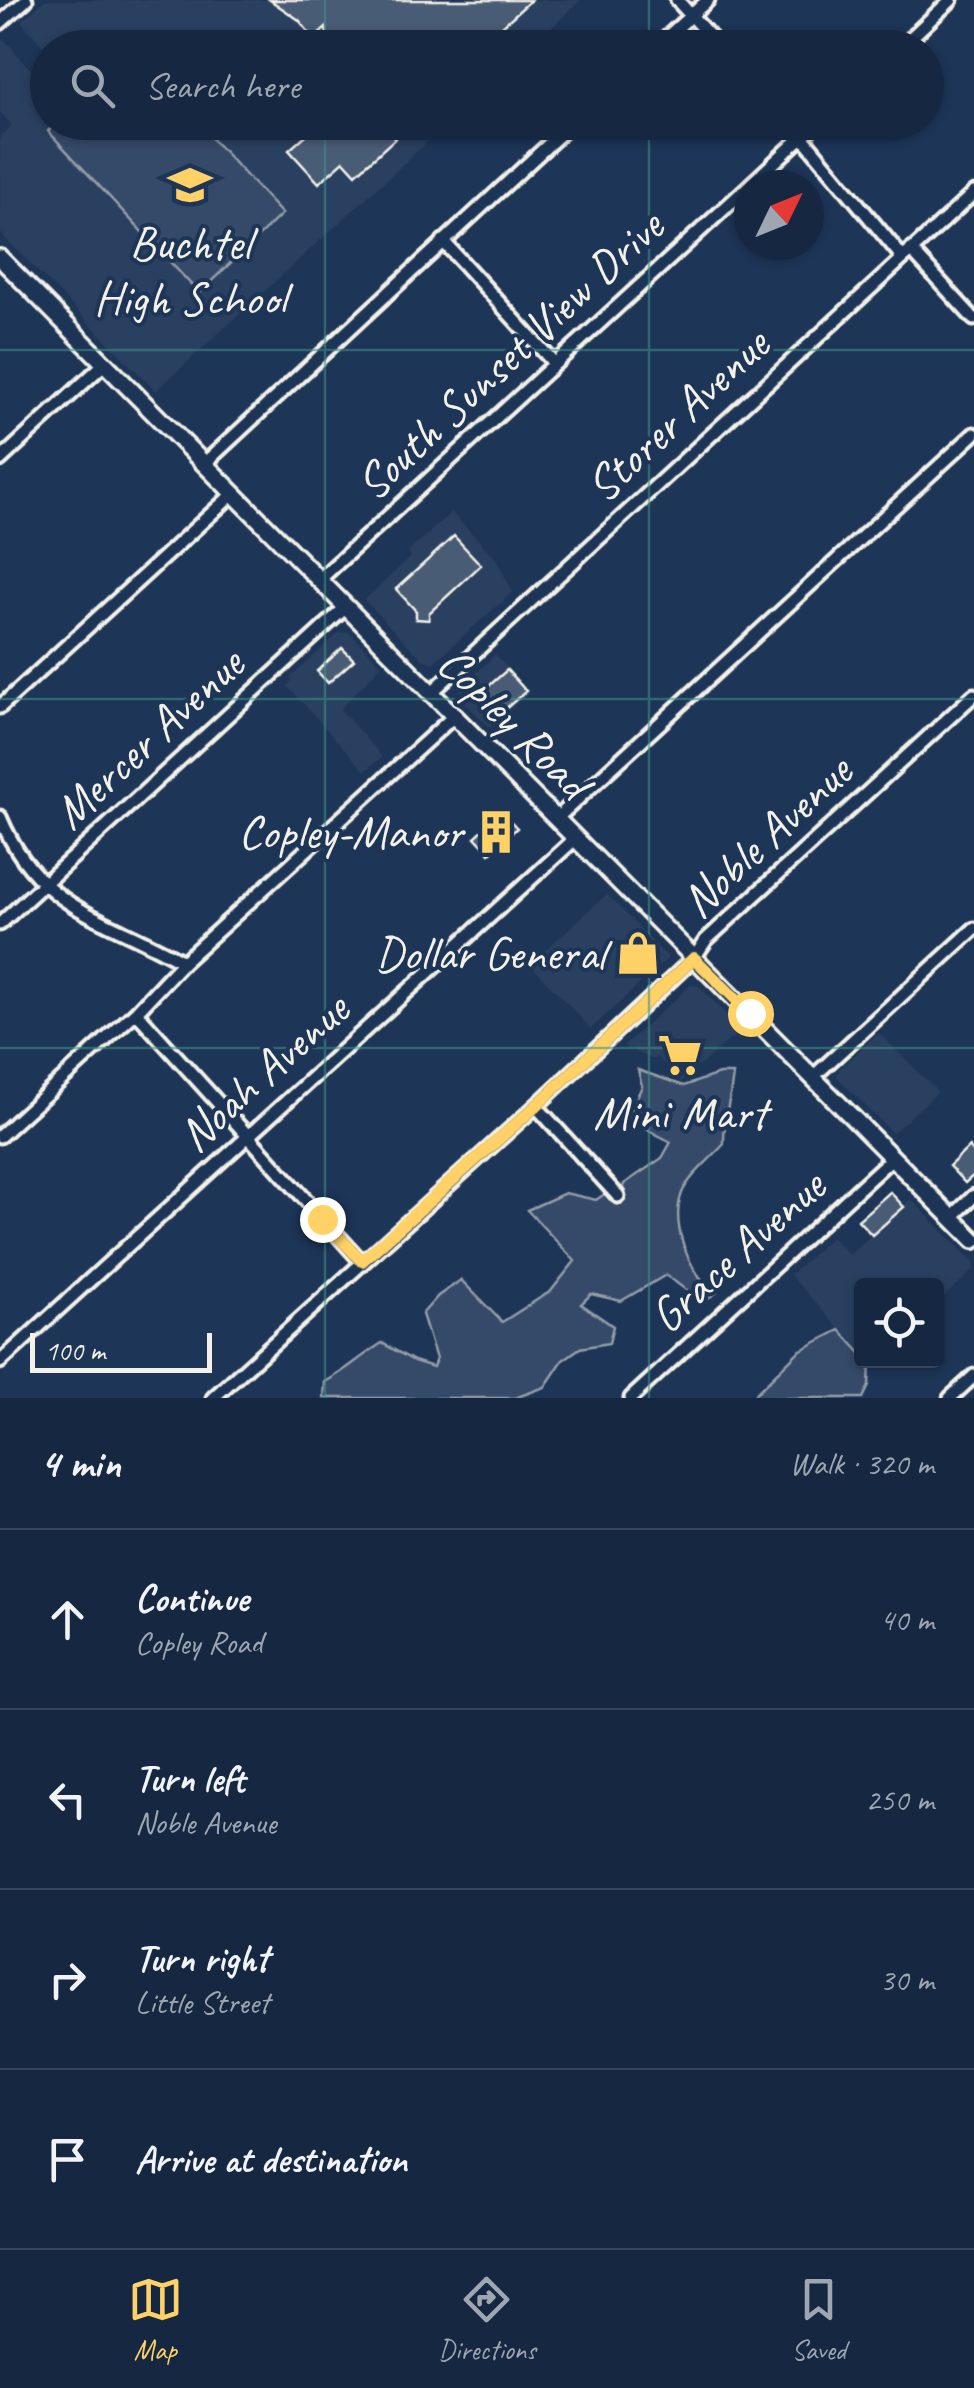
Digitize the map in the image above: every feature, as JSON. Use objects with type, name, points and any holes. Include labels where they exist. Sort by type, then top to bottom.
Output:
[{"type":"main road","name":"Copley Road","points":[[0,258],[974,1240]]},
{"type":"street","points":[[0,23],[26,0]]},
{"type":"street","points":[[677,0],[704,30]]},
{"type":"street","points":[[675,30],[708,0]]},
{"type":"street","points":[[919,30],[951,0]]},
{"type":"street","points":[[205,463],[553,140]]},
{"type":"street","name":"South Sunset View Drive","points":[[766,170],[799,140]]},
{"type":"street","points":[[806,140],[850,198],[974,319]]},
{"type":"street","name":"Storer Avenue","points":[[432,692],[974,193]]},
{"type":"street","name":"South Sunset View Drive","points":[[320,580],[734,199]]},
{"type":"street","points":[[443,241],[554,363]]},
{"type":"street","points":[[0,460],[104,364]]},
{"type":"street","points":[[558,818],[974,434]]},
{"type":"street","points":[[0,707],[234,494]]},
{"type":"street","name":"Mercer Avenue","points":[[0,924],[346,607]]},
{"type":"street","name":"Noble Avenue","points":[[213,1398],[536,1106],[694,958],[706,940],[974,695]]},
{"type":"street","points":[[0,1136],[454,716]]},
{"type":"street","points":[[0,817],[19,854],[44,884],[90,918],[184,962]]},
{"type":"street","name":"Noah Avenue","points":[[0,1362],[576,838]]},
{"type":"street","points":[[813,1077],[974,930]]},
{"type":"street","points":[[136,1012],[362,1261]]},
{"type":"street","points":[[536,1106],[618,1196]]},
{"type":"street","name":"Grace Avenue","points":[[631,1398],[893,1158]]},
{"type":"street","points":[[952,1218],[974,1196]]},
{"type":"street","points":[[950,1398],[974,1376]]},
{"type":"shaded area","points":[[45,0],[581,0],[549,30],[30,31],[21,21]]},
{"type":"shaded area","name":"Buchtel High School","points":[[4,39],[30,69],[30,140],[429,140],[156,391],[0,233],[0,137],[12,125],[0,112],[0,42]]},
{"type":"shaded area","points":[[56,140],[213,140],[282,214],[199,293]]},
{"type":"shaded area","points":[[451,512],[495,557],[513,592],[433,663],[422,659],[364,600],[411,557],[408,552]]},
{"type":"shaded area","points":[[349,632],[382,665],[340,709],[382,757],[365,771],[287,686],[290,678],[339,633]]},
{"type":"shaded area","points":[[495,654],[529,692],[490,728],[462,700],[460,691]]},
{"type":"shaded area","points":[[607,894],[668,958],[591,1029],[530,964]]},
{"type":"shaded area","points":[[691,985],[699,986],[741,1030],[681,1082],[657,1057],[653,1060],[623,1046]]},
{"type":"shaded area","points":[[879,1033],[938,1092],[892,1133],[837,1077],[840,1068]]},
{"type":"shaded area","points":[[638,1070],[684,1086],[719,1074],[733,1074],[724,1144],[690,1180],[679,1206],[684,1248],[698,1274],[716,1293],[702,1302],[666,1275],[621,1301],[591,1294],[581,1304],[613,1326],[609,1343],[580,1348],[563,1360],[545,1387],[515,1398],[324,1398],[325,1382],[382,1343],[433,1367],[436,1359],[422,1314],[438,1296],[461,1280],[502,1322],[551,1291],[575,1261],[527,1210],[565,1193],[596,1200],[606,1193],[618,1204],[624,1184],[662,1158],[671,1142],[627,1119],[642,1086]]},
{"type":"shaded area","points":[[911,1199],[974,1263],[974,1270],[944,1297],[944,1278],[854,1278],[854,1345],[790,1275],[831,1237],[849,1255]]},
{"type":"shaded area","points":[[840,1330],[854,1345],[854,1368],[870,1368],[869,1386],[863,1398],[751,1398],[799,1351]]},
{"type":"building","points":[[270,0],[531,0],[498,30],[307,30]]},
{"type":"building","points":[[300,140],[393,140],[356,174],[344,161],[319,183],[289,150]]},
{"type":"building","points":[[454,536],[481,565],[429,613],[429,620],[416,619],[416,611],[396,589]]},
{"type":"building","points":[[342,648],[354,660],[328,683],[317,671]]},
{"type":"building","points":[[507,670],[526,691],[503,711],[484,690]]},
{"type":"building","name":"Copley-Manor","points":[[502,812],[517,828],[490,853],[475,837]]},
{"type":"building","points":[[969,1147],[974,1153],[974,1175],[965,1183],[949,1166]]},
{"type":"building","points":[[890,1192],[904,1207],[872,1235],[858,1220]]},
{"type":"place","name":"Buchtel High School","points":[[190,185]]},
{"type":"place","name":"Copley-Manor","points":[[496,832]]},
{"type":"place","name":"Dollar General","points":[[638,953]]},
{"type":"place","name":"Mini Mart","points":[[680,1055]]},
{"type":"route","points":[[322,1219],[362,1261],[694,958],[750,1013]]}]
